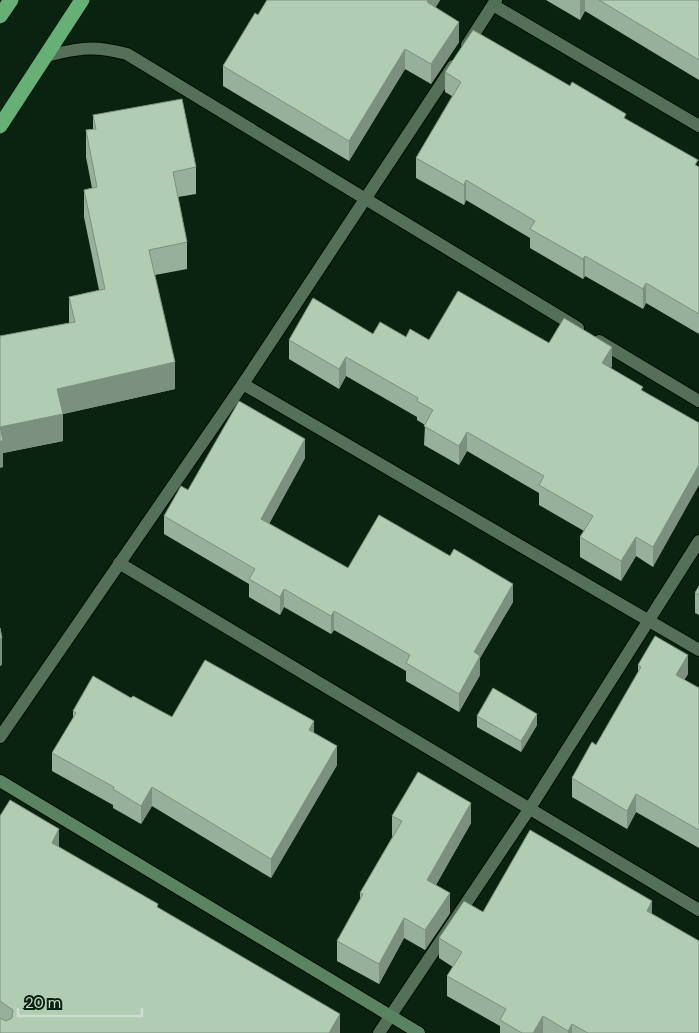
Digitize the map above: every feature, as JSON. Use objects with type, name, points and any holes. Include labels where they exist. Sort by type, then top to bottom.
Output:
[{"type":"highway","points":[[0,16],[11,0]]},
{"type":"highway","points":[[0,126],[82,0]]},
{"type":"street","points":[[0,737],[243,384],[495,2],[699,126]]},
{"type":"street","points":[[46,56],[81,47],[110,49],[128,54],[365,200],[699,401]]},
{"type":"street","points":[[243,384],[699,650]]},
{"type":"street","points":[[379,1033],[530,808],[699,541]]},
{"type":"street","points":[[119,563],[699,910]]},
{"type":"street","points":[[0,781],[419,1033]]},
{"type":"building","points":[[267,0],[428,0],[427,2],[459,22],[431,64],[405,49],[349,141],[223,66],[255,13],[258,15]]},
{"type":"building","points":[[599,0],[699,0],[699,60]]},
{"type":"building","points":[[473,30],[570,86],[572,82],[626,114],[624,118],[698,160],[695,165],[699,167],[699,314],[646,283],[643,289],[585,256],[583,259],[530,229],[535,221],[466,180],[464,185],[416,158],[461,82],[445,72]]},
{"type":"building","points":[[182,99],[196,167],[173,172],[187,242],[149,250],[175,362],[57,389],[63,414],[0,427],[0,336],[75,322],[69,297],[105,289],[84,190],[97,187],[86,130],[96,129],[93,115]]},
{"type":"building","points":[[458,291],[549,343],[564,318],[612,347],[602,363],[643,387],[641,390],[699,423],[699,465],[653,547],[636,537],[621,561],[580,537],[593,516],[539,485],[544,476],[467,432],[459,446],[424,426],[433,410],[417,401],[418,398],[346,357],[339,369],[289,340],[313,298],[373,334],[380,322],[406,337],[410,329],[429,340]]},
{"type":"building","points":[[239,401],[305,439],[261,519],[348,568],[379,515],[450,556],[454,549],[513,584],[474,652],[480,656],[459,694],[406,663],[410,655],[334,611],[331,616],[284,589],[280,597],[249,579],[255,569],[164,516],[181,486],[188,490]]},
{"type":"building","points":[[0,427],[3,441],[0,441]]},
{"type":"building","points":[[699,586],[699,595],[695,593]]},
{"type":"building","points":[[655,636],[688,655],[676,675],[699,688],[699,830],[636,794],[627,811],[572,778],[592,742],[596,745],[641,667],[638,665]]},
{"type":"building","points":[[205,660],[314,721],[309,730],[337,746],[271,859],[152,787],[141,806],[113,789],[114,787],[52,753],[76,713],[73,711],[93,676],[131,698],[133,696],[172,717]]},
{"type":"building","points":[[493,688],[537,714],[521,741],[477,716]]},
{"type":"building","points":[[418,772],[471,803],[427,880],[450,893],[425,930],[404,918],[379,964],[337,941],[363,894],[360,893],[402,821],[392,816]]},
{"type":"building","points":[[10,800],[59,829],[52,843],[158,904],[157,907],[340,1014],[329,1033],[0,1033],[0,1018],[6,1021],[12,1018],[13,1010],[0,1001],[0,816]]},
{"type":"building","points":[[530,830],[652,901],[647,911],[699,941],[699,1033],[588,1033],[572,1024],[568,1031],[543,1016],[533,1033],[522,1033],[500,1020],[506,1009],[447,976],[462,952],[439,938],[464,901],[483,912]]}]
